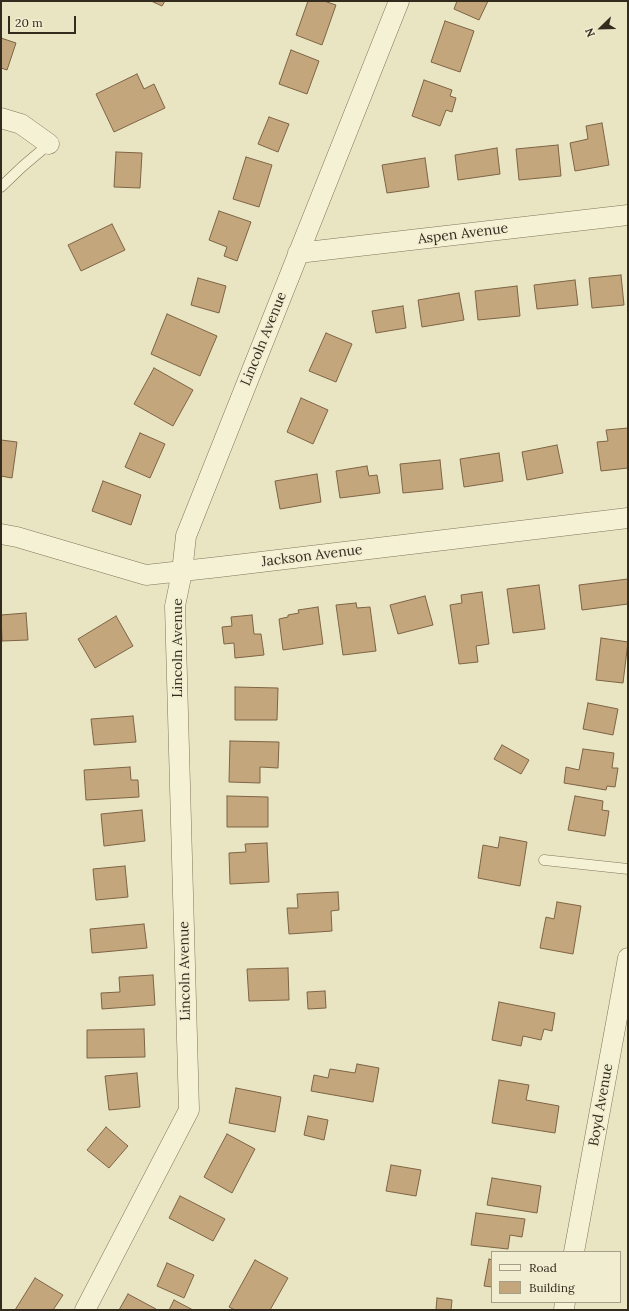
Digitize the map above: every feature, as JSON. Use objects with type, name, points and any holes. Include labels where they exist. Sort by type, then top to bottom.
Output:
[{"type":"street","name":"Lincoln Avenue","points":[[85,1310],[189,1110],[175,606],[182,572],[186,536],[399,1]]},
{"type":"street","points":[[1,118],[21,124],[49,144]]},
{"type":"street","name":"Aspen Avenue","points":[[298,253],[628,215]]},
{"type":"street","name":"Jackson Avenue","points":[[1,534],[17,537],[146,575],[182,572],[628,518]]},
{"type":"street","name":"Boyd Avenue","points":[[574,1251],[628,958]]},
{"type":"lane","points":[[1,187],[49,144]]},
{"type":"lane","points":[[544,860],[628,868]]},
{"type":"building","points":[[151,1],[165,1],[162,6]]},
{"type":"building","points":[[308,1],[324,1],[336,5],[322,45],[296,35]]},
{"type":"building","points":[[457,1],[488,1],[479,20],[454,9]]},
{"type":"building","points":[[445,21],[474,31],[460,72],[431,62]]},
{"type":"building","points":[[1,38],[16,43],[7,70],[1,68]]},
{"type":"building","points":[[291,50],[319,61],[307,94],[279,84]]},
{"type":"building","points":[[137,74],[144,89],[154,84],[165,108],[114,132],[96,94]]},
{"type":"building","points":[[424,80],[452,90],[450,96],[456,98],[452,112],[446,110],[440,126],[412,116]]},
{"type":"building","points":[[269,117],[289,124],[278,152],[258,144]]},
{"type":"building","points":[[602,123],[609,165],[575,171],[570,143],[588,139],[586,126]]},
{"type":"building","points":[[558,145],[561,176],[519,180],[516,149]]},
{"type":"building","points":[[497,148],[500,174],[458,180],[455,155]]},
{"type":"building","points":[[116,152],[142,153],[140,188],[114,187]]},
{"type":"building","points":[[246,157],[272,165],[259,207],[233,199]]},
{"type":"building","points":[[425,158],[429,187],[387,193],[382,165]]},
{"type":"building","points":[[219,211],[251,222],[237,261],[224,256],[227,247],[209,240]]},
{"type":"building","points":[[112,224],[125,250],[81,271],[68,245]]},
{"type":"building","points":[[621,275],[624,305],[592,308],[589,278]]},
{"type":"building","points":[[198,278],[226,286],[219,313],[191,305]]},
{"type":"building","points":[[575,280],[578,305],[537,309],[534,285]]},
{"type":"building","points":[[517,286],[520,316],[478,320],[475,291]]},
{"type":"building","points":[[459,293],[464,320],[422,327],[418,300]]},
{"type":"building","points":[[403,306],[406,328],[376,333],[372,311]]},
{"type":"building","points":[[167,314],[217,336],[200,376],[151,354]]},
{"type":"building","points":[[326,333],[352,344],[336,382],[309,371]]},
{"type":"building","points":[[154,368],[193,390],[173,426],[134,404]]},
{"type":"building","points":[[301,398],[328,410],[313,444],[287,432]]},
{"type":"building","points":[[628,428],[628,468],[601,471],[597,442],[608,441],[606,430]]},
{"type":"building","points":[[140,433],[165,444],[150,478],[125,467]]},
{"type":"building","points":[[1,440],[17,442],[12,478],[1,476]]},
{"type":"building","points":[[557,445],[563,473],[527,480],[522,452]]},
{"type":"building","points":[[499,453],[503,481],[464,487],[460,459]]},
{"type":"building","points":[[440,460],[443,489],[403,493],[400,464]]},
{"type":"building","points":[[367,466],[369,476],[377,475],[380,493],[340,498],[336,471]]},
{"type":"building","points":[[317,474],[321,502],[280,509],[275,481]]},
{"type":"building","points":[[103,481],[141,495],[131,525],[92,511]]},
{"type":"building","points":[[628,579],[628,604],[582,610],[579,585]]},
{"type":"building","points":[[539,585],[545,629],[513,633],[507,589]]},
{"type":"building","points":[[482,592],[489,644],[476,646],[478,662],[459,664],[450,605],[462,603],[461,595]]},
{"type":"building","points":[[425,596],[433,625],[398,634],[390,605]]},
{"type":"building","points":[[356,603],[357,608],[370,607],[376,651],[343,655],[336,605]]},
{"type":"building","points":[[318,607],[323,644],[283,650],[279,619],[288,617],[288,615],[299,613],[298,610]]},
{"type":"building","points":[[26,613],[28,640],[2,641],[1,615]]},
{"type":"building","points":[[252,615],[254,634],[261,634],[264,655],[235,658],[234,643],[224,644],[222,627],[232,626],[231,617]]},
{"type":"building","points":[[116,616],[133,646],[95,668],[78,639]]},
{"type":"building","points":[[601,638],[628,642],[623,683],[596,680]]},
{"type":"building","points":[[235,687],[278,688],[277,720],[235,720]]},
{"type":"building","points":[[588,703],[618,709],[613,735],[583,729]]},
{"type":"building","points":[[133,716],[136,742],[94,745],[91,719]]},
{"type":"building","points":[[230,741],[279,742],[278,768],[260,767],[260,783],[229,782]]},
{"type":"building","points":[[502,745],[529,760],[521,774],[494,759]]},
{"type":"building","points":[[583,749],[614,753],[612,768],[618,768],[615,787],[607,786],[606,790],[564,783],[566,767],[579,770]]},
{"type":"building","points":[[130,767],[131,780],[138,780],[139,797],[86,800],[84,770]]},
{"type":"building","points":[[227,796],[268,797],[268,827],[227,827]]},
{"type":"building","points":[[575,796],[603,801],[602,810],[609,811],[605,836],[568,830]]},
{"type":"building","points":[[142,810],[145,841],[104,846],[101,814]]},
{"type":"building","points":[[500,837],[527,842],[520,886],[478,878],[483,845],[498,848]]},
{"type":"building","points":[[267,843],[269,882],[230,884],[229,853],[246,852],[245,844]]},
{"type":"building","points":[[125,866],[128,897],[96,900],[93,869]]},
{"type":"building","points":[[338,892],[339,910],[331,911],[332,931],[289,934],[287,908],[298,908],[297,894]]},
{"type":"building","points":[[557,902],[581,906],[573,954],[540,948],[546,917],[554,919]]},
{"type":"building","points":[[144,924],[147,948],[92,953],[90,929]]},
{"type":"building","points":[[288,968],[289,1000],[249,1001],[247,969]]},
{"type":"building","points":[[153,975],[155,1005],[102,1009],[101,993],[120,992],[119,977]]},
{"type":"building","points":[[325,991],[326,1008],[308,1009],[307,992]]},
{"type":"building","points":[[499,1002],[555,1013],[552,1031],[544,1029],[541,1040],[523,1036],[521,1046],[492,1040]]},
{"type":"building","points":[[144,1029],[145,1057],[87,1058],[87,1030]]},
{"type":"building","points":[[357,1064],[379,1068],[373,1102],[311,1091],[314,1075],[328,1078],[330,1069],[355,1073]]},
{"type":"building","points":[[137,1073],[140,1107],[109,1110],[105,1076]]},
{"type":"building","points":[[499,1080],[529,1085],[526,1100],[559,1106],[555,1133],[492,1123]]},
{"type":"building","points":[[236,1088],[281,1097],[275,1132],[229,1123]]},
{"type":"building","points":[[308,1116],[328,1120],[324,1140],[304,1135]]},
{"type":"building","points":[[106,1127],[128,1146],[109,1168],[87,1150]]},
{"type":"building","points":[[227,1134],[255,1149],[232,1193],[204,1177]]},
{"type":"building","points":[[391,1165],[421,1170],[416,1196],[386,1191]]},
{"type":"building","points":[[492,1178],[541,1186],[537,1213],[487,1205]]},
{"type":"building","points":[[180,1196],[225,1219],[213,1241],[169,1218]]},
{"type":"building","points":[[476,1213],[525,1219],[522,1237],[510,1235],[508,1249],[471,1245]]},
{"type":"building","points":[[489,1259],[491,1260],[491,1287],[484,1286]]},
{"type":"building","points":[[255,1260],[288,1278],[270,1310],[235,1310],[229,1307]]},
{"type":"building","points":[[167,1263],[194,1275],[184,1298],[157,1286]]},
{"type":"building","points":[[35,1278],[63,1295],[53,1310],[15,1310]]},
{"type":"building","points":[[128,1294],[156,1309],[156,1310],[119,1310]]},
{"type":"building","points":[[437,1298],[452,1300],[451,1310],[436,1310]]},
{"type":"building","points":[[174,1300],[193,1310],[169,1310]]}]
